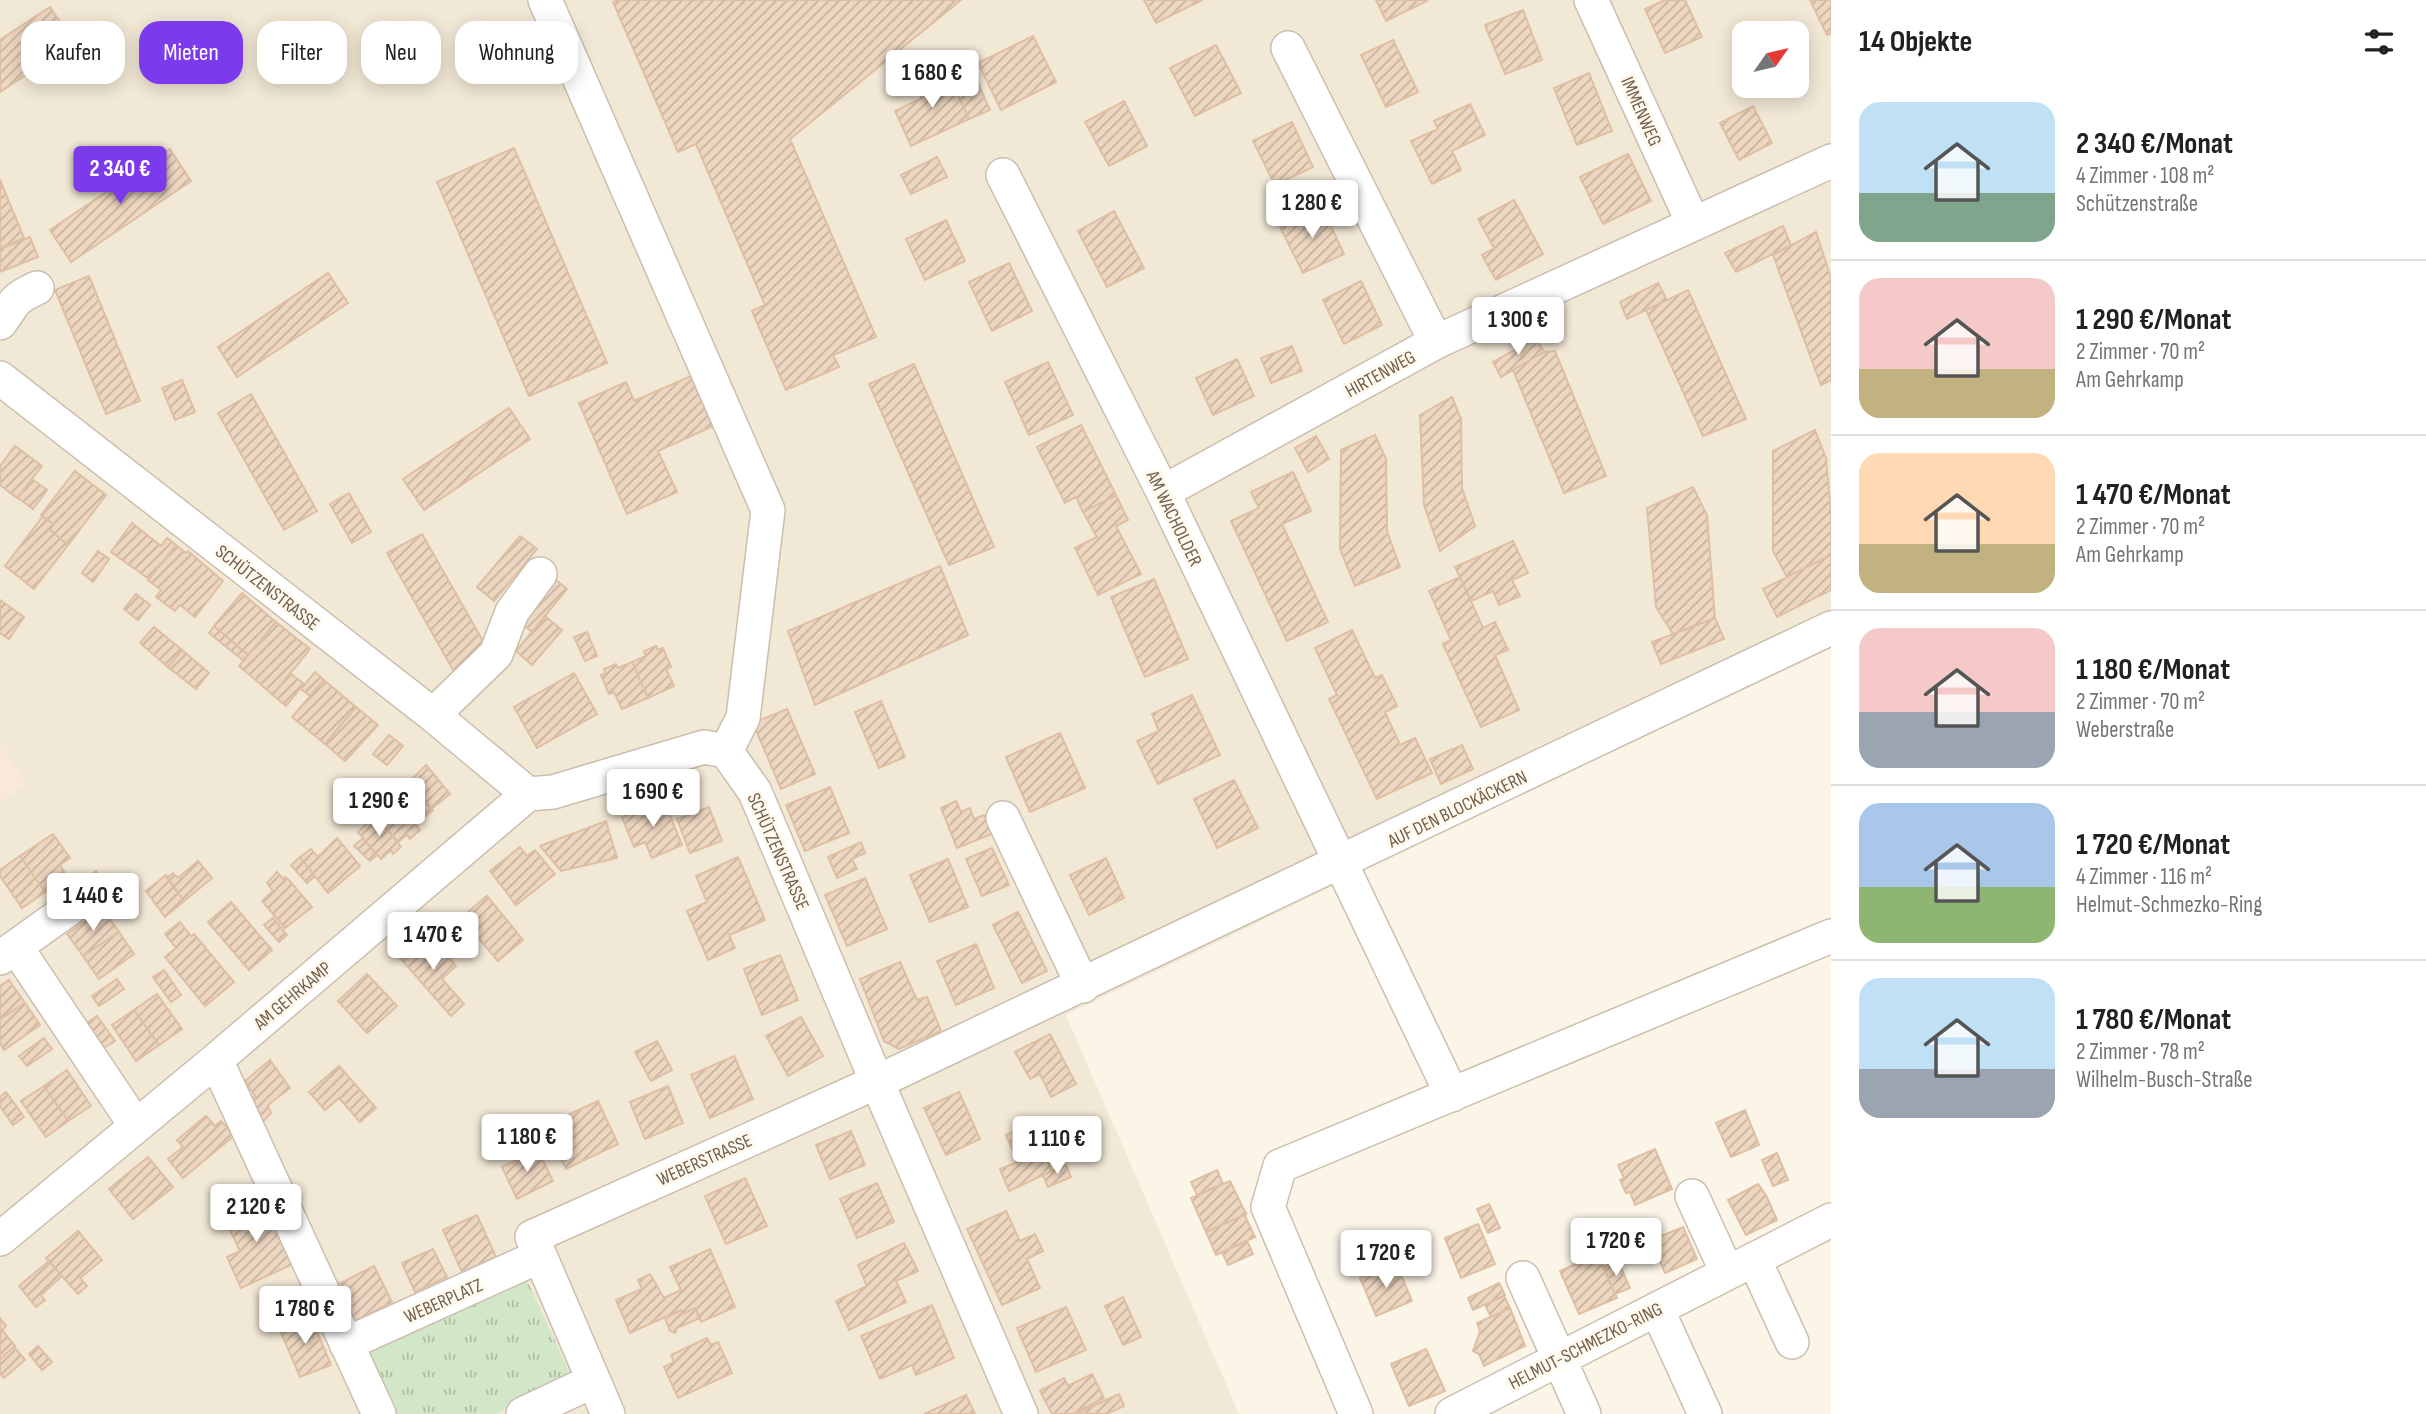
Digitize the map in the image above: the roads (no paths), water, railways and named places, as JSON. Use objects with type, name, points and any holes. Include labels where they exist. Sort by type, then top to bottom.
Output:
[{"type":"street","name":"IMMENWEG","points":[[1591,0],[1693,223]]},
{"type":"street","points":[[528,794],[553,792],[704,747],[726,751],[743,718],[768,510],[550,1]]},
{"type":"street","points":[[1288,48],[1436,342]]},
{"type":"street","name":"HIRTENWEG","points":[[1163,492],[1436,342],[1831,160]]},
{"type":"street","name":"AM WACHOLDER","points":[[1003,175],[1163,492],[1341,864]]},
{"type":"street","points":[[0,323],[17,297],[37,288]]},
{"type":"street","name":"SCHÜTZENSTRASSE","points":[[0,378],[433,715],[528,794]]},
{"type":"street","points":[[433,715],[496,654],[512,612],[540,574]]},
{"type":"street","name":"AUF DEN BLOCKÄCKERN","points":[[877,1082],[1341,864],[1831,628]]},
{"type":"street","name":"SCHÜTZENSTRASSE","points":[[726,751],[755,792],[1021,1414]]},
{"type":"street","name":"AM GEHRKAMP","points":[[0,1239],[216,1060],[528,794]]},
{"type":"street","points":[[1003,818],[1083,986]]},
{"type":"street","points":[[1341,864],[1452,1095]]},
{"type":"street","points":[[70,908],[8,953],[136,1126]]},
{"type":"street","points":[[1356,1414],[1268,1207],[1280,1166],[1831,936]]},
{"type":"street","points":[[216,1060],[379,1414]]},
{"type":"street","name":"WEBERSTRASSE","points":[[536,1246],[877,1082]]},
{"type":"street","points":[[1692,1196],[1792,1342]]},
{"type":"street","name":"HELMUT-SCHMEZKO-RING","points":[[1452,1414],[1831,1220]]},
{"type":"street","points":[[536,1246],[608,1414]]},
{"type":"street","name":"WEBERPLATZ","points":[[346,1344],[536,1246]]},
{"type":"street","points":[[1523,1278],[1584,1414]]},
{"type":"street","points":[[1657,1309],[1705,1414]]},
{"type":"street","points":[[523,1414],[593,1381]]}]
